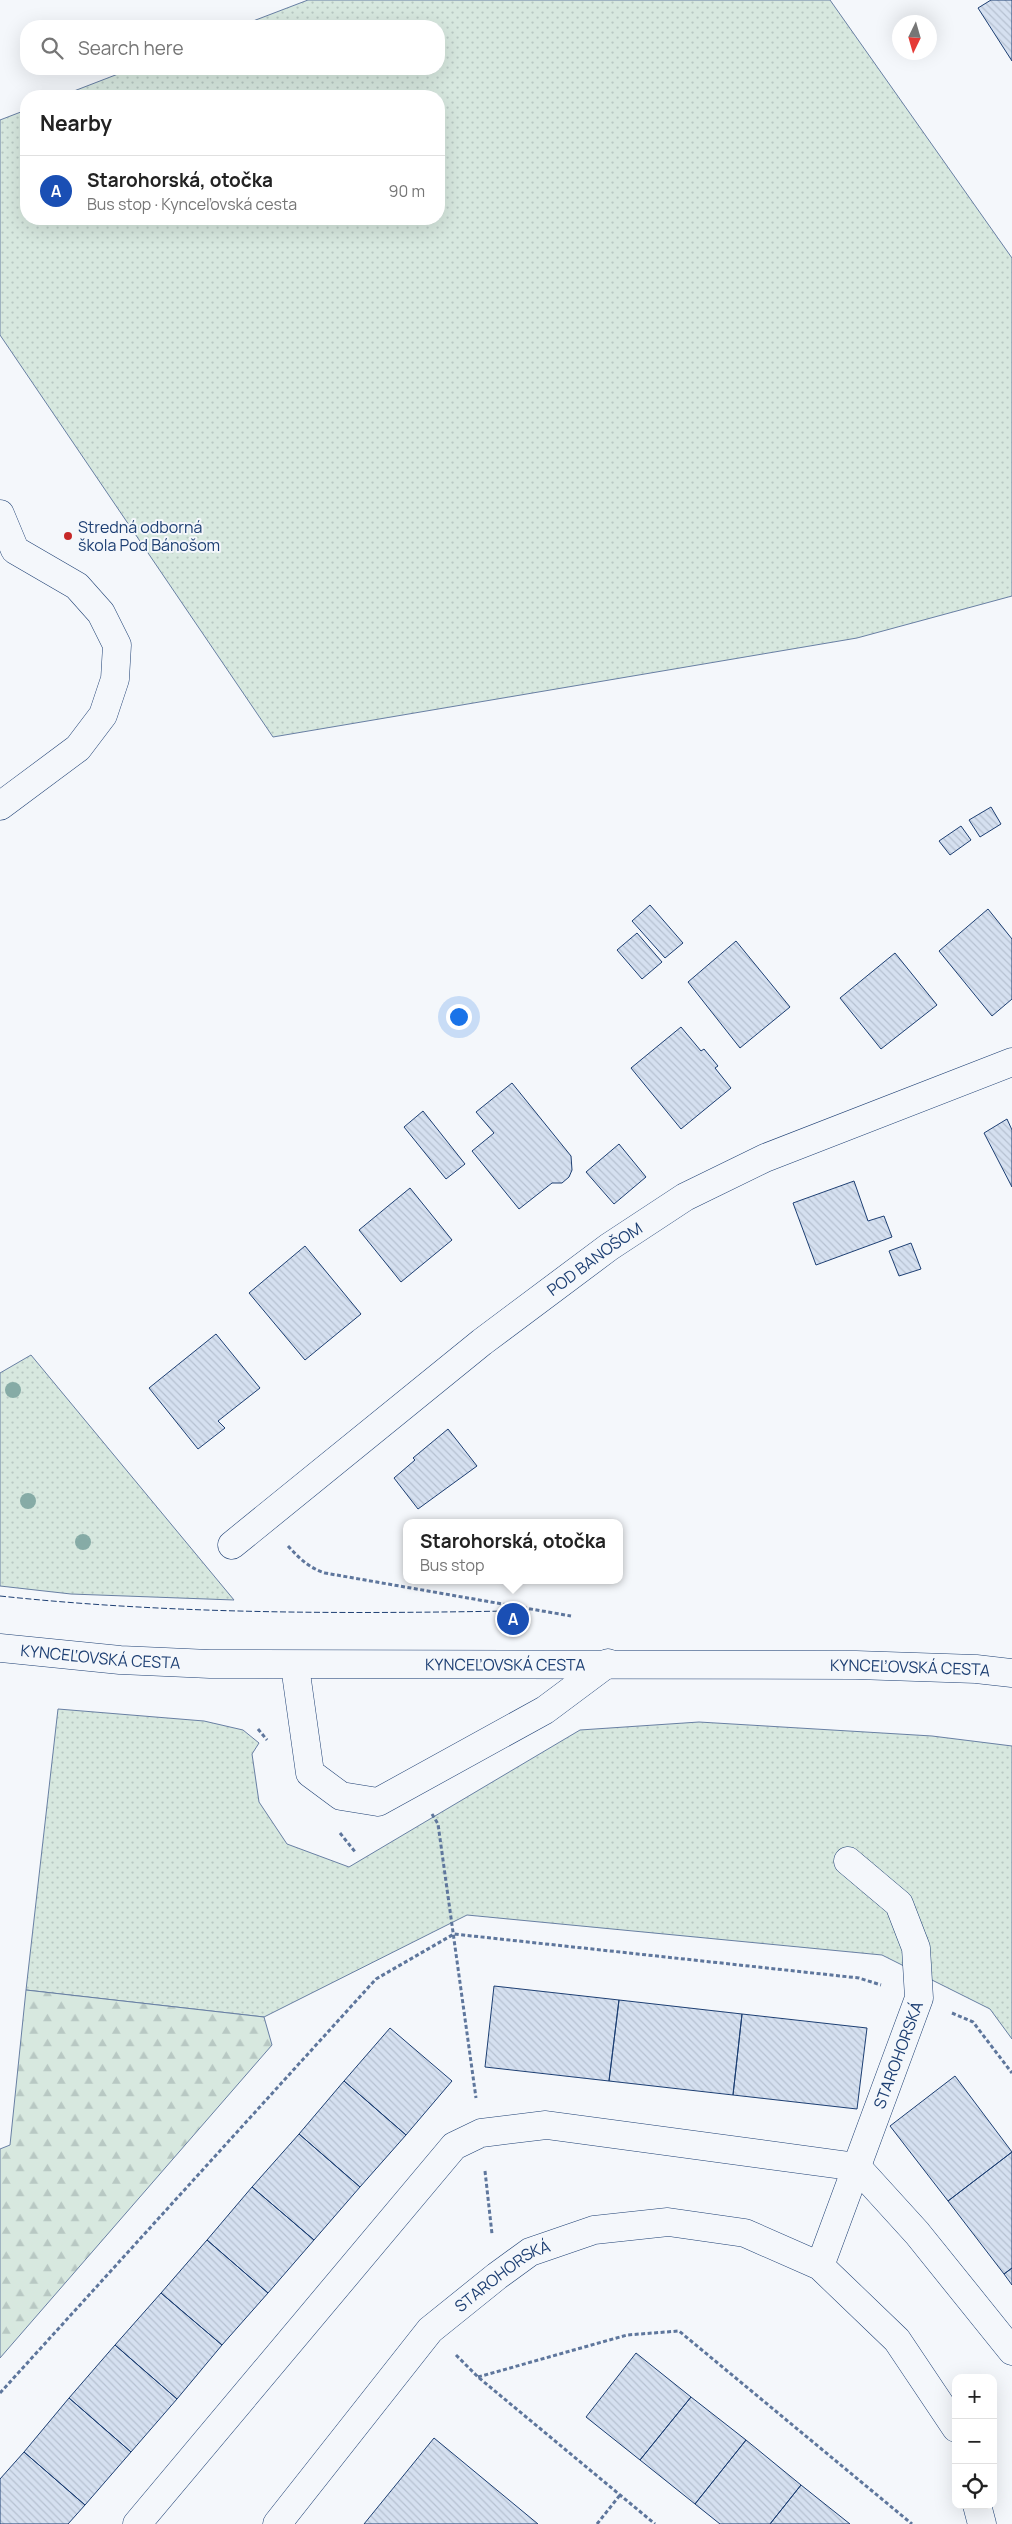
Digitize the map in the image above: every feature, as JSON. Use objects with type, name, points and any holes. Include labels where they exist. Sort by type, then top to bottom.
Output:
[{"type":"street","points":[[0,514],[15,550],[77,586],[101,613],[117,645],[116,679],[103,715],[78,748],[0,806]]},
{"type":"street","name":"POD BANOŠOM","points":[[232,1545],[482,1342],[609,1247],[685,1197],[765,1158],[1012,1062]]},
{"type":"street","name":"KYNCEĽOVSKÁ CESTA","points":[[0,1648],[120,1660],[295,1666],[608,1663],[856,1664],[976,1669],[1012,1673]]},
{"type":"street","points":[[295,1666],[310,1773],[341,1796],[378,1802],[546,1710],[608,1663]]},
{"type":"street","name":"STAROHORSKÁ","points":[[820,2266],[919,1998],[916,1948],[899,1904],[848,1861]]},
{"type":"street","points":[[137,2524],[454,2146],[481,2133],[546,2125],[857,2167],[917,2233],[1012,2351]]},
{"type":"street","name":"STAROHORSKÁ","points":[[277,2524],[430,2330],[530,2252],[594,2230],[668,2222],[745,2233],[820,2266],[897,2340],[952,2422]]},
{"type":"street","points":[[978,2509],[982,2524]]},
{"type":"path","points":[[264,1519],[300,1560],[315,1570],[571,1616]]},
{"type":"path","points":[[427,1807],[438,1824],[481,2133],[497,2276]]},
{"type":"path","points":[[0,2393],[376,1979],[454,1934],[859,1978],[919,1998],[973,2022],[1012,2073]]},
{"type":"path","points":[[430,2330],[478,2377],[655,2524]]},
{"type":"path","points":[[478,2377],[627,2336],[679,2331],[912,2524]]},
{"type":"path","points":[[597,2524],[620,2495]]},
{"type":"green space","points":[[308,0],[830,0],[1012,258],[1012,596],[857,638],[273,737],[0,335],[0,120],[20,112],[20,225],[445,225],[445,90],[77,90],[115,75],[445,75],[445,20],[256,20]]},
{"type":"green space","points":[[31,1355],[234,1600],[71,1594],[0,1586],[0,1373]]},
{"type":"green space","points":[[58,1709],[204,1721],[243,1730],[259,1743],[252,1754],[259,1802],[287,1844],[349,1867],[580,1730],[699,1722],[932,1736],[1012,1746],[1012,2039],[990,2009],[882,1955],[467,1915],[264,2017],[26,1990]]},
{"type":"green space","points":[[26,1990],[264,2017],[272,2045],[0,2358],[0,2149],[10,2145]]},
{"type":"building","points":[[991,0],[1012,0],[1012,61],[978,8]]},
{"type":"building","points":[[991,807],[1001,824],[980,837],[969,820]]},
{"type":"building","points":[[961,826],[971,840],[950,855],[939,841]]},
{"type":"building","points":[[650,905],[683,943],[665,958],[632,921]]},
{"type":"building","points":[[988,909],[1012,939],[1012,999],[992,1016],[939,951]]},
{"type":"building","points":[[637,933],[662,962],[642,979],[617,950]]},
{"type":"building","points":[[736,941],[790,1007],[740,1048],[688,982]]},
{"type":"building","points":[[895,953],[937,1005],[881,1049],[840,998]]},
{"type":"building","points":[[681,1027],[701,1051],[704,1049],[718,1066],[715,1068],[731,1088],[681,1129],[631,1068]]},
{"type":"building","points":[[512,1083],[571,1156],[572,1170],[569,1177],[562,1183],[552,1183],[519,1209],[472,1151],[494,1133],[476,1112]]},
{"type":"building","points":[[423,1111],[465,1164],[446,1179],[404,1127]]},
{"type":"building","points":[[1007,1119],[1012,1130],[1012,1187],[984,1133]]},
{"type":"building","points":[[619,1144],[646,1177],[614,1204],[586,1172]]},
{"type":"building","points":[[854,1181],[868,1221],[884,1216],[892,1237],[816,1265],[793,1203]]},
{"type":"building","points":[[410,1188],[452,1240],[401,1282],[359,1230]]},
{"type":"building","points":[[911,1243],[921,1269],[899,1276],[889,1251]]},
{"type":"building","points":[[305,1246],[361,1314],[305,1360],[249,1293]]},
{"type":"building","points":[[216,1334],[260,1388],[218,1421],[225,1428],[198,1449],[149,1388]]},
{"type":"building","points":[[448,1429],[477,1466],[418,1509],[394,1478],[415,1460],[413,1458]]},
{"type":"building","points":[[494,1986],[619,2000],[609,2081],[485,2067]]},
{"type":"building","points":[[619,2000],[742,2014],[733,2095],[609,2081]]},
{"type":"building","points":[[742,2014],[867,2028],[857,2109],[733,2095]]},
{"type":"building","points":[[390,2028],[452,2081],[406,2135],[344,2081]]},
{"type":"building","points":[[955,2076],[1012,2152],[948,2201],[890,2126]]},
{"type":"building","points":[[344,2081],[406,2135],[360,2187],[299,2134]]},
{"type":"building","points":[[299,2134],[360,2187],[314,2240],[252,2187]]},
{"type":"building","points":[[1012,2152],[1012,2268],[1004,2274],[948,2201]]},
{"type":"building","points":[[252,2187],[314,2240],[268,2293],[207,2240]]},
{"type":"building","points":[[207,2240],[268,2293],[222,2345],[161,2293]]},
{"type":"building","points":[[1012,2268],[1012,2285],[1004,2274]]},
{"type":"building","points":[[161,2293],[222,2345],[177,2399],[115,2345]]},
{"type":"building","points":[[115,2345],[177,2399],[131,2452],[69,2398]]},
{"type":"building","points":[[636,2353],[691,2397],[640,2460],[586,2417]]},
{"type":"building","points":[[691,2397],[746,2440],[695,2504],[640,2460]]},
{"type":"building","points":[[69,2398],[131,2452],[85,2505],[24,2452]]},
{"type":"building","points":[[434,2438],[538,2524],[364,2524]]},
{"type":"building","points":[[746,2440],[801,2485],[770,2524],[720,2524],[695,2504]]},
{"type":"building","points":[[24,2452],[85,2505],[68,2524],[0,2524],[0,2479]]},
{"type":"building","points":[[801,2485],[850,2524],[770,2524]]},
{"type":"fence","points":[[0,1596],[127,1606],[254,1611],[508,1611]]},
{"type":"place","name":"Stredná odborná škola Pod Bánošom","points":[[68,536]]},
{"type":"place","name":"Starohorská, otočka","points":[[513,1619]]}]
